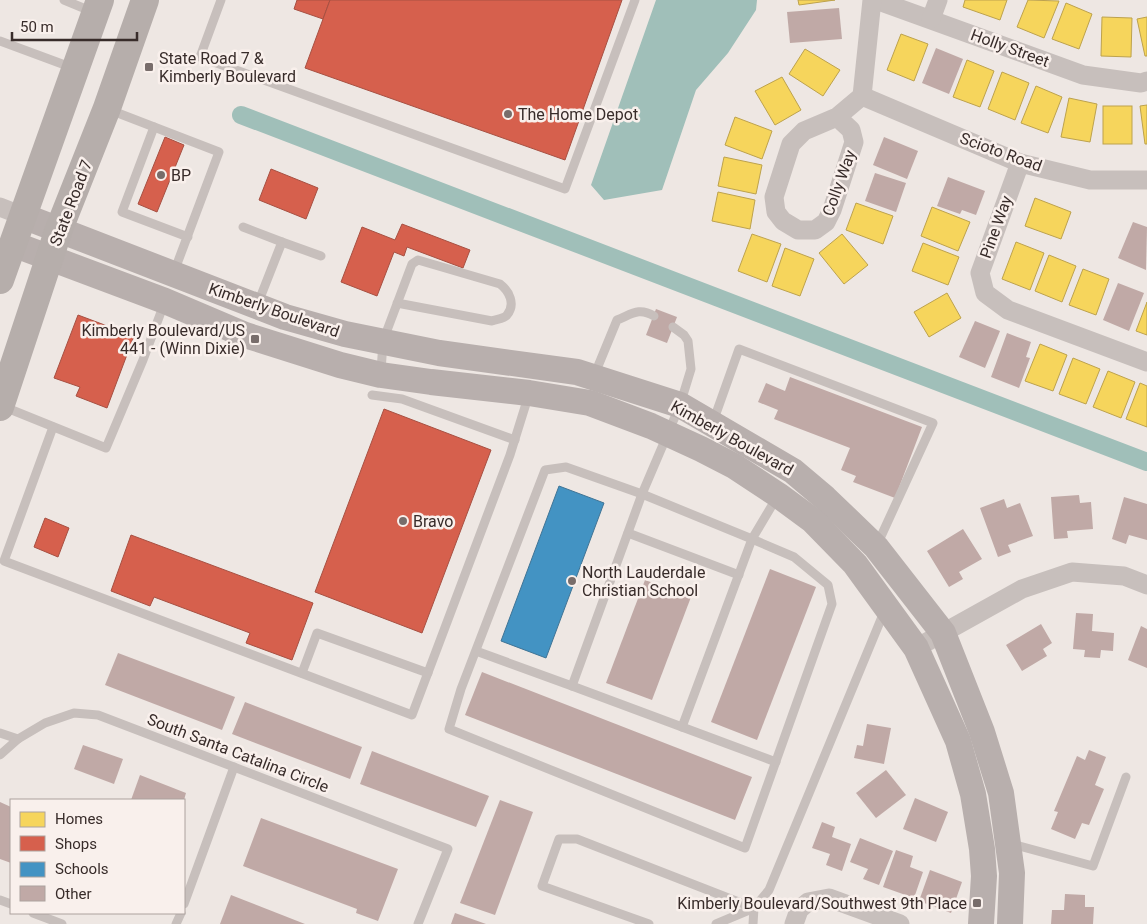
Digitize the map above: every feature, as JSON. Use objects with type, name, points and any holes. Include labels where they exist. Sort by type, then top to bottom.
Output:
[{"type":"main road","name":"State Road 7","points":[[0,406],[60,229],[107,108],[145,0]]},
{"type":"main road","points":[[0,280],[12,212],[76,69],[98,6]]},
{"type":"street","name":"Holly Street","points":[[874,0],[931,18],[1083,75],[1141,83],[1147,82]]},
{"type":"street","points":[[862,96],[874,0]]},
{"type":"street","points":[[931,18],[938,0]]},
{"type":"street","name":"Colly Way","points":[[837,117],[852,130],[854,142],[832,210],[826,222],[815,230],[798,230],[783,221],[776,212],[774,197],[791,144],[804,131],[837,117],[862,96]]},
{"type":"street","name":"Scioto Road","points":[[862,96],[1020,162],[1090,180],[1147,180]]},
{"type":"street","name":"Pine Way","points":[[1020,162],[980,273],[984,293],[1008,310],[1147,362]]},
{"type":"street","name":"Kimberly Boulevard","points":[[12,212],[285,317],[345,334],[439,353],[577,372],[590,389],[651,426],[734,466],[865,556],[943,633],[987,748],[1001,792],[1012,873],[1010,924]]},
{"type":"street","name":"Kimberly Boulevard","points":[[7,241],[165,301],[245,335],[340,365],[376,385],[431,382],[529,393],[590,389],[680,405],[793,471],[825,498],[865,556],[886,607],[916,648],[958,740],[974,794],[982,850],[984,876],[981,924]]},
{"type":"street","points":[[916,648],[1022,589],[1072,572],[1124,576],[1147,585]]},
{"type":"street","points":[[962,755],[987,748]]},
{"type":"street","points":[[794,924],[799,910],[808,902],[829,898],[900,924]]},
{"type":"lane","points":[[64,0],[98,6]]},
{"type":"lane","points":[[221,0],[200,57],[565,189],[635,0]]},
{"type":"lane","points":[[0,41],[76,69]]},
{"type":"lane","points":[[107,108],[219,152],[173,274]]},
{"type":"lane","points":[[154,127],[122,212],[188,237]]},
{"type":"lane","points":[[243,227],[321,256]]},
{"type":"lane","points":[[257,306],[282,242]]},
{"type":"lane","points":[[397,303],[492,320],[503,318],[507,315],[511,298],[508,290],[500,284],[418,260],[412,264],[397,303],[383,341],[376,385],[402,399],[515,440]]},
{"type":"lane","points":[[0,406],[106,448],[143,360],[165,301]]},
{"type":"lane","points":[[590,389],[617,320],[640,310],[645,310],[654,316]]},
{"type":"lane","points":[[572,686],[642,494],[680,405],[691,369],[688,341],[684,335],[673,327]]},
{"type":"lane","points":[[713,423],[739,349],[933,423],[865,556]]},
{"type":"lane","points":[[53,427],[2,560],[412,715],[515,440],[529,393]]},
{"type":"lane","points":[[566,467],[642,494],[794,557],[828,585],[832,604],[746,848],[449,729],[461,689],[545,470],[566,467]]},
{"type":"lane","points":[[682,727],[752,539],[778,495]]},
{"type":"lane","points":[[628,533],[738,575]]},
{"type":"lane","points":[[716,924],[754,908],[769,890],[886,607]]},
{"type":"lane","points":[[302,673],[317,633],[428,673]]},
{"type":"lane","points":[[476,651],[776,762]]},
{"type":"lane","name":"South Santa Catalina Circle","points":[[0,755],[18,739],[46,723],[74,713],[98,715],[448,849],[418,924]]},
{"type":"lane","points":[[0,733],[18,739]]},
{"type":"lane","points":[[185,901],[234,767]]},
{"type":"lane","points":[[1007,843],[1093,866],[1126,777]]},
{"type":"lane","points":[[648,924],[542,886],[559,839],[577,838],[754,908]]},
{"type":"lane","points":[[753,924],[754,908]]},
{"type":"lane","points":[[36,914],[62,924]]},
{"type":"water","points":[[656,0],[757,0],[756,10],[728,53],[696,90],[662,190],[604,200],[591,185]]},
{"type":"building: Homes","points":[[798,0],[835,0],[799,5]]},
{"type":"building: Homes","points":[[965,0],[1007,0],[1000,20],[963,7]]},
{"type":"building: Homes","points":[[1028,0],[1059,1],[1044,38],[1017,27]]},
{"type":"building: Homes","points":[[1066,3],[1092,14],[1079,49],[1052,39]]},
{"type":"building: Homes","points":[[1102,17],[1132,18],[1131,57],[1101,56]]},
{"type":"building: Homes","points":[[1147,17],[1147,56],[1145,56],[1137,19]]},
{"type":"building: Homes","points":[[901,34],[928,44],[914,81],[887,70]]},
{"type":"building: Homes","points":[[805,49],[840,70],[823,96],[789,74]]},
{"type":"building: Homes","points":[[967,60],[994,71],[980,107],[953,97]]},
{"type":"building: Homes","points":[[1002,72],[1029,83],[1015,120],[988,109]]},
{"type":"building: Homes","points":[[782,77],[801,110],[775,125],[755,91]]},
{"type":"building: Homes","points":[[1036,86],[1062,97],[1048,133],[1021,123]]},
{"type":"building: Homes","points":[[1069,98],[1097,104],[1090,142],[1061,137]]},
{"type":"building: Homes","points":[[1147,105],[1147,144],[1145,144],[1140,106]]},
{"type":"building: Homes","points":[[1103,106],[1132,106],[1132,144],[1103,144]]},
{"type":"building: Homes","points":[[735,117],[772,131],[762,159],[725,145]]},
{"type":"building: Homes","points":[[724,157],[762,165],[756,194],[718,186]]},
{"type":"building: Homes","points":[[718,192],[755,200],[750,229],[712,221]]},
{"type":"building: Homes","points":[[1035,198],[1071,212],[1061,239],[1025,226]]},
{"type":"building: Homes","points":[[856,203],[893,216],[883,244],[846,230]]},
{"type":"building: Homes","points":[[932,207],[970,222],[958,251],[921,236]]},
{"type":"building: Homes","points":[[752,234],[781,244],[767,282],[738,271]]},
{"type":"building: Homes","points":[[842,234],[868,265],[844,284],[819,253]]},
{"type":"building: Homes","points":[[1016,242],[1044,253],[1030,290],[1002,279]]},
{"type":"building: Homes","points":[[923,243],[959,257],[948,285],[912,271]]},
{"type":"building: Homes","points":[[785,248],[814,259],[800,296],[772,286]]},
{"type":"building: Homes","points":[[1049,255],[1076,266],[1062,302],[1035,291]]},
{"type":"building: Homes","points":[[1083,269],[1109,279],[1096,315],[1069,305]]},
{"type":"building: Homes","points":[[947,293],[961,318],[929,337],[914,312]]},
{"type":"building: Homes","points":[[1147,302],[1147,335],[1136,331]]},
{"type":"building: Homes","points":[[1040,344],[1067,355],[1053,391],[1025,381]]},
{"type":"building: Homes","points":[[1073,358],[1100,369],[1086,404],[1059,394]]},
{"type":"building: Homes","points":[[1108,371],[1135,382],[1121,418],[1093,407]]},
{"type":"building: Homes","points":[[1140,383],[1147,386],[1147,427],[1126,419]]},
{"type":"building: Shops","points":[[297,0],[330,0],[323,19],[294,9]]},
{"type":"building: Shops","name":"The Home Depot","points":[[330,0],[622,0],[565,160],[305,68]]},
{"type":"building: Shops","name":"BP","points":[[165,137],[184,145],[157,212],[138,204]]},
{"type":"building: Shops","points":[[271,169],[318,188],[306,219],[259,200]]},
{"type":"building: Shops","points":[[402,224],[470,250],[463,268],[407,247],[404,256],[394,252],[377,296],[341,282],[362,227],[395,240]]},
{"type":"building: Shops","points":[[78,315],[134,336],[107,408],[76,396],[80,387],[54,378]]},
{"type":"building: Shops","name":"Bravo","points":[[384,409],[491,450],[422,633],[315,592]]},
{"type":"building: Shops","points":[[45,518],[69,528],[58,557],[34,547]]},
{"type":"building: Shops","points":[[131,535],[313,603],[292,660],[246,643],[250,633],[154,597],[150,606],[111,591]]},
{"type":"building: Schools","points":[[559,486],[604,503],[546,658],[501,641]]},
{"type":"building: Other","points":[[839,8],[842,39],[790,43],[787,12]]},
{"type":"building: Other","points":[[936,48],[963,59],[949,94],[922,83]]},
{"type":"building: Other","points":[[884,137],[918,151],[907,179],[873,165]]},
{"type":"building: Other","points":[[875,173],[906,183],[896,212],[865,201]]},
{"type":"building: Other","points":[[948,177],[985,191],[976,215],[962,210],[960,214],[937,206]]},
{"type":"building: Other","points":[[1133,222],[1147,227],[1146,270],[1118,258]]},
{"type":"building: Other","points":[[1118,283],[1144,293],[1129,331],[1103,320]]},
{"type":"building: Other","points":[[656,309],[677,317],[667,343],[646,335]]},
{"type":"building: Other","points":[[975,321],[1000,331],[985,368],[959,357]]},
{"type":"building: Other","points":[[1007,333],[1031,342],[1026,357],[1030,358],[1019,388],[991,377]]},
{"type":"building: Other","points":[[790,377],[922,427],[895,498],[853,482],[856,476],[841,470],[850,448],[774,419],[778,410],[758,402],[766,383],[785,391]]},
{"type":"building: Other","points":[[1079,495],[1080,503],[1091,502],[1093,529],[1067,531],[1068,538],[1054,539],[1051,497]]},
{"type":"building: Other","points":[[1124,497],[1147,504],[1147,540],[1129,535],[1126,544],[1112,539]]},
{"type":"building: Other","points":[[1004,499],[1007,508],[1020,503],[1033,536],[1008,545],[1011,552],[998,557],[980,508]]},
{"type":"building: Other","points":[[963,529],[982,559],[959,572],[963,579],[949,587],[927,551]]},
{"type":"building: Other","points":[[770,569],[816,587],[757,740],[711,722]]},
{"type":"building: Other","points":[[645,580],[691,597],[652,700],[606,683]]},
{"type":"building: Other","points":[[1076,613],[1093,614],[1092,631],[1114,633],[1113,651],[1101,650],[1100,658],[1084,657],[1085,650],[1073,649]]},
{"type":"building: Other","points":[[1041,624],[1052,643],[1043,649],[1047,656],[1022,671],[1006,645]]},
{"type":"building: Other","points":[[1141,626],[1147,629],[1147,668],[1128,660]]},
{"type":"building: Other","points":[[118,653],[235,697],[222,730],[105,685]]},
{"type":"building: Other","points":[[482,672],[752,777],[735,820],[465,715]]},
{"type":"building: Other","points":[[245,702],[362,747],[350,779],[232,734]]},
{"type":"building: Other","points":[[867,724],[891,728],[884,764],[854,758],[857,745],[863,746]]},
{"type":"building: Other","points":[[83,745],[123,759],[114,784],[74,769]]},
{"type":"building: Other","points":[[1089,750],[1106,757],[1095,785],[1104,789],[1089,825],[1082,823],[1075,839],[1051,829],[1058,812],[1054,811],[1077,756],[1085,760]]},
{"type":"building: Other","points":[[372,751],[489,796],[476,827],[360,784]]},
{"type":"building: Other","points":[[886,770],[906,795],[876,818],[856,793]]},
{"type":"building: Other","points":[[140,775],[186,793],[184,799],[131,799]]},
{"type":"building: Other","points":[[915,798],[948,812],[936,842],[903,829]]},
{"type":"building: Other","points":[[500,800],[533,812],[495,915],[460,903]]},
{"type":"building: Other","points":[[0,802],[10,807],[10,863],[0,859]]},
{"type":"building: Other","points":[[261,818],[398,869],[378,921],[356,913],[357,909],[243,866]]},
{"type":"building: Other","points":[[822,822],[835,827],[832,837],[851,844],[842,871],[826,865],[830,854],[812,848]]},
{"type":"building: Other","points":[[860,838],[893,851],[879,885],[863,879],[868,869],[850,862]]},
{"type":"building: Other","points":[[896,850],[913,856],[910,867],[923,872],[914,898],[883,887]]},
{"type":"building: Other","points":[[930,870],[962,882],[951,913],[919,901]]},
{"type":"building: Other","points":[[1065,894],[1085,895],[1085,907],[1094,907],[1093,924],[1051,924],[1052,910],[1064,910]]},
{"type":"building: Other","points":[[231,895],[305,924],[220,924]]},
{"type":"building: Other","points":[[455,913],[486,924],[451,924]]},
{"type":"waterway","points":[[241,115],[1147,462]]},
{"type":"place","name":"State Road 7 & Kimberly Boulevard","points":[[149,67]]},
{"type":"place","name":"The Home Depot","points":[[508,114]]},
{"type":"place","name":"BP","points":[[161,175]]},
{"type":"place","name":"Kimberly Boulevard/US 441 - (Winn Dixie)","points":[[255,339]]},
{"type":"place","name":"Bravo","points":[[403,521]]},
{"type":"place","name":"North Lauderdale Christian School","points":[[572,581]]},
{"type":"place","name":"Kimberly Boulevard/Southwest 9th Place","points":[[977,903]]}]
